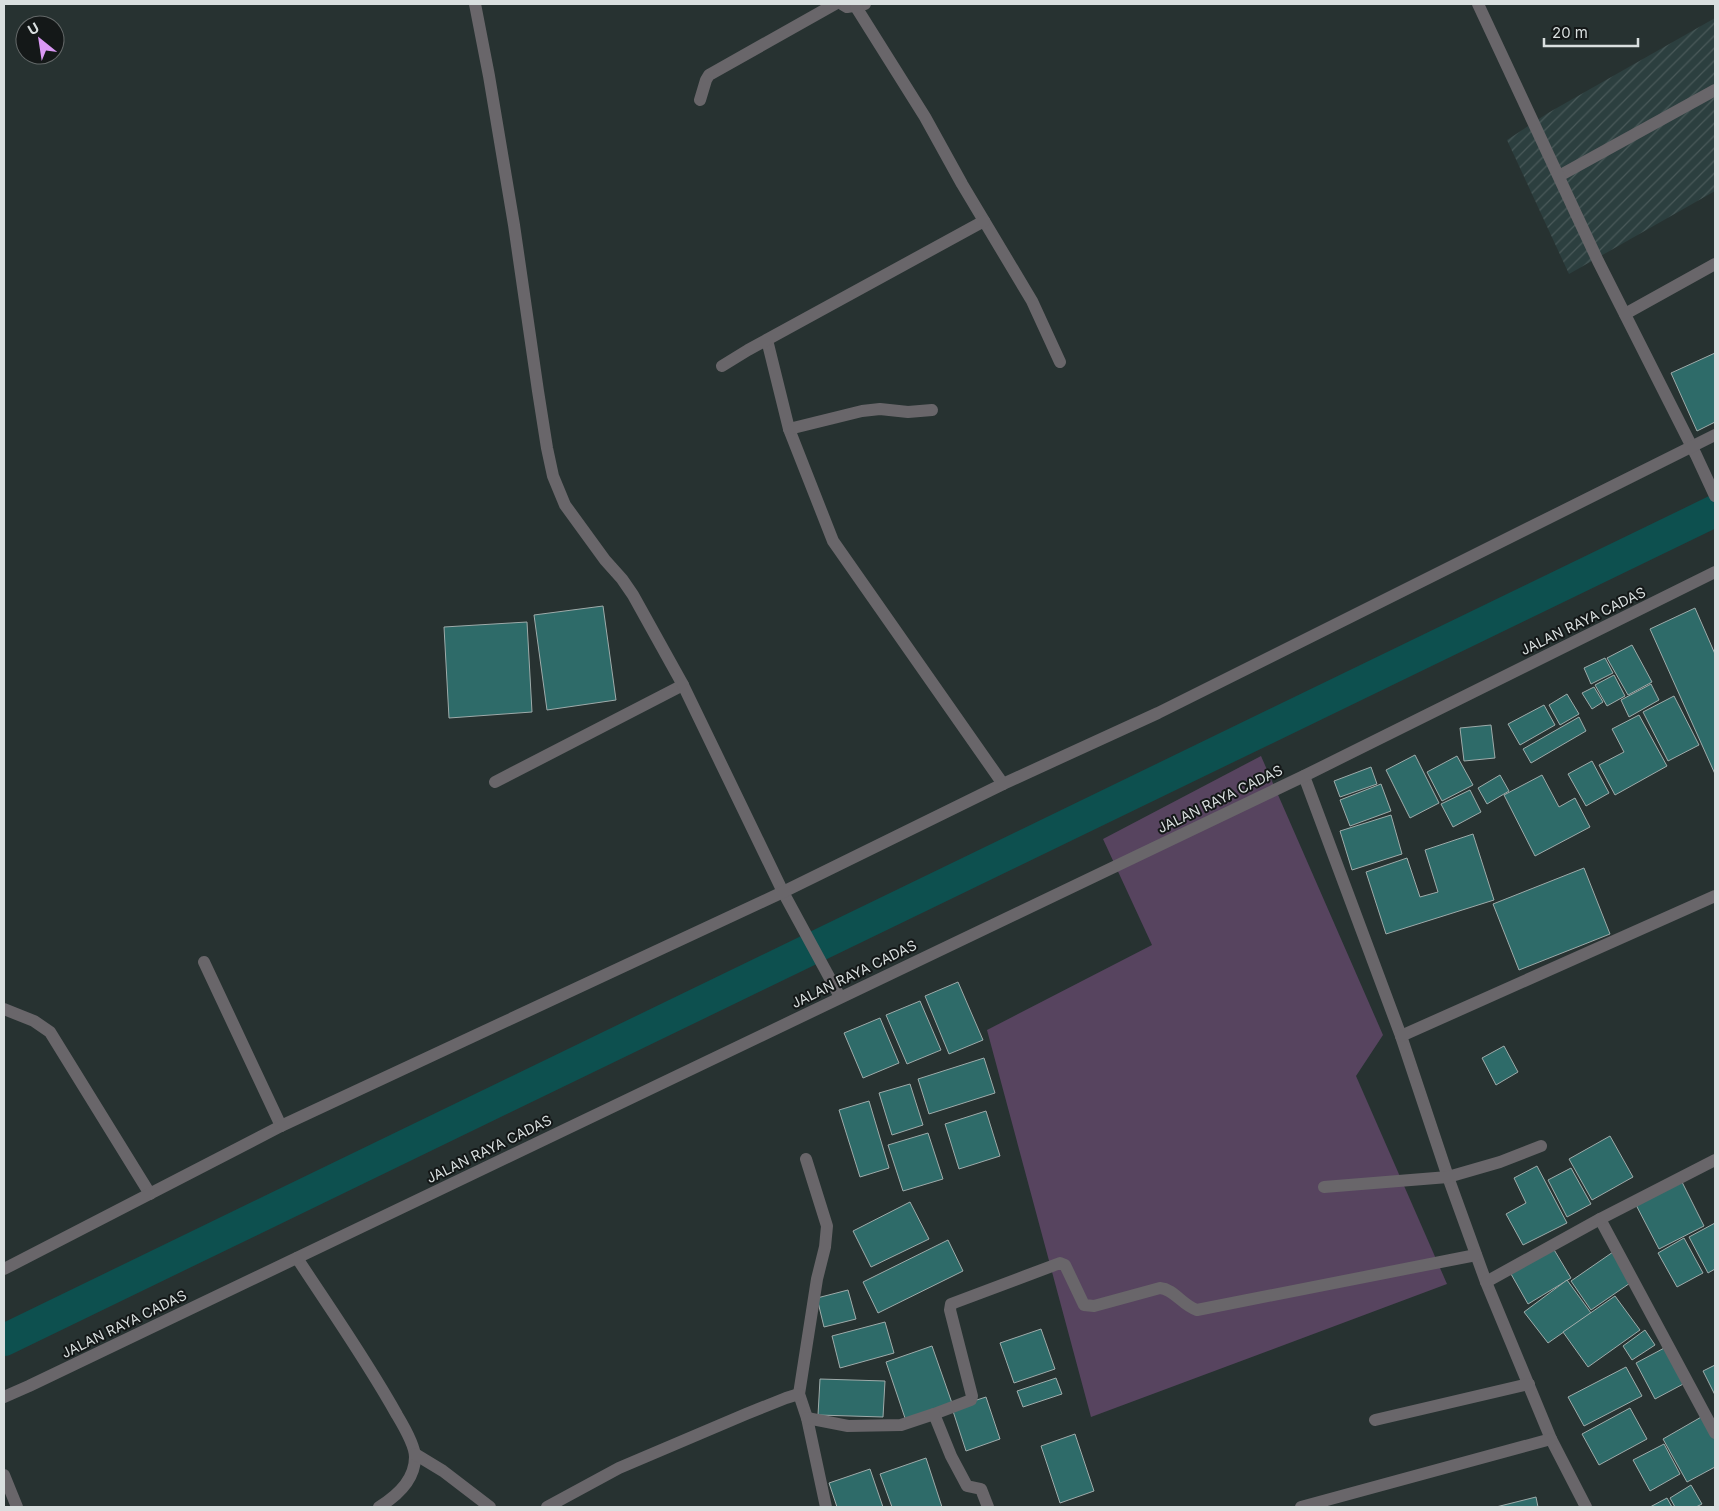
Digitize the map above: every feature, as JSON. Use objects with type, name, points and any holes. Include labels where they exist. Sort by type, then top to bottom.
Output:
[{"type":"street","points":[[475,4],[513,215],[538,391],[553,476],[565,505],[633,595],[682,685],[783,892],[840,997]]},
{"type":"street","points":[[700,100],[709,75],[835,4]]},
{"type":"street","points":[[842,4],[847,7],[860,5],[1032,301],[1060,362]]},
{"type":"street","points":[[1478,4],[1625,314],[1715,496]]},
{"type":"street","points":[[1559,176],[1715,90]]},
{"type":"street","points":[[722,366],[984,221]]},
{"type":"street","points":[[1625,314],[1715,264]]},
{"type":"street","points":[[767,340],[789,429],[833,542],[1003,784]]},
{"type":"street","points":[[789,429],[862,411],[880,409],[908,412],[932,410]]},
{"type":"street","points":[[4,1269],[281,1126],[783,892],[1003,784],[1158,713],[1694,451],[1715,435]]},
{"type":"street","name":"JALAN RAYA CADAS","points":[[4,1397],[1304,776],[1715,572]]},
{"type":"street","points":[[495,782],[682,685]]},
{"type":"street","points":[[1304,776],[1401,1036],[1448,1177],[1486,1282],[1552,1439],[1586,1507]]},
{"type":"street","points":[[1401,1036],[1715,896]]},
{"type":"street","points":[[204,962],[281,1126]]},
{"type":"street","points":[[4,1009],[34,1021],[50,1032],[150,1194]]},
{"type":"street","points":[[1324,1187],[1448,1177],[1500,1162],[1541,1146]]},
{"type":"street","points":[[806,1159],[827,1226],[799,1394],[807,1418],[826,1507]]},
{"type":"street","points":[[1486,1282],[1600,1219],[1715,1160]]},
{"type":"street","points":[[1600,1219],[1715,1433]]},
{"type":"street","points":[[807,1418],[848,1426],[901,1425],[971,1400],[972,1396],[950,1310],[951,1304],[1060,1263],[1065,1265],[1084,1305],[1094,1306],[1160,1288],[1167,1289],[1188,1308],[1197,1310],[1476,1255]]},
{"type":"street","points":[[297,1258],[381,1386],[404,1428],[415,1454],[414,1471],[402,1489],[379,1507]]},
{"type":"street","points":[[1375,1420],[1530,1384]]},
{"type":"street","points":[[547,1507],[619,1468],[746,1414],[799,1394]]},
{"type":"street","points":[[934,1414],[951,1456],[968,1486],[981,1489],[988,1507]]},
{"type":"street","points":[[1301,1507],[1552,1439]]},
{"type":"street","points":[[415,1454],[444,1471],[490,1507]]},
{"type":"street","points":[[4,1475],[17,1507]]},
{"type":"shaded area","points":[[1715,18],[1715,191],[1569,274],[1507,140],[1548,113]]},
{"type":"shaded area","points":[[1261,756],[1383,1035],[1356,1076],[1447,1284],[1091,1417],[987,1030],[1152,945],[1103,839]]},
{"type":"building","points":[[1715,353],[1715,422],[1697,431],[1671,373]]},
{"type":"building","points":[[603,606],[616,700],[547,710],[534,615]]},
{"type":"building","points":[[1695,608],[1715,654],[1715,774],[1650,629]]},
{"type":"building","points":[[527,622],[532,712],[449,718],[444,627]]},
{"type":"building","points":[[1632,645],[1652,682],[1628,695],[1607,658]]},
{"type":"building","points":[[1605,658],[1613,673],[1591,684],[1584,668]]},
{"type":"building","points":[[1614,675],[1625,696],[1607,706],[1595,685]]},
{"type":"building","points":[[1651,684],[1659,700],[1629,717],[1621,700]]},
{"type":"building","points":[[1594,687],[1603,702],[1592,709],[1582,693]]},
{"type":"building","points":[[1567,694],[1579,714],[1560,725],[1549,705]]},
{"type":"building","points":[[1674,696],[1699,745],[1668,761],[1643,712]]},
{"type":"building","points":[[1544,705],[1555,725],[1520,745],[1508,724]]},
{"type":"building","points":[[1639,715],[1667,766],[1615,795],[1599,765],[1624,752],[1612,729]]},
{"type":"building","points":[[1579,717],[1586,731],[1531,763],[1523,749]]},
{"type":"building","points":[[1491,725],[1495,758],[1464,761],[1460,728]]},
{"type":"building","points":[[1415,755],[1439,803],[1410,818],[1386,770]]},
{"type":"building","points":[[1457,756],[1473,785],[1442,801],[1427,772]]},
{"type":"building","points":[[1592,761],[1609,793],[1586,806],[1568,774]]},
{"type":"building","points":[[1371,767],[1377,784],[1340,797],[1334,781]]},
{"type":"building","points":[[1500,775],[1509,791],[1487,804],[1478,788]]},
{"type":"building","points":[[1542,775],[1559,807],[1575,798],[1590,827],[1535,856],[1504,795]]},
{"type":"building","points":[[1381,784],[1391,811],[1350,826],[1340,800]]},
{"type":"building","points":[[1470,790],[1481,812],[1453,827],[1441,804]]},
{"type":"building","points":[[1391,815],[1402,854],[1352,870],[1340,831]]},
{"type":"building","points":[[1473,834],[1494,900],[1386,934],[1366,872],[1407,858],[1420,897],[1438,892],[1425,850]]},
{"type":"building","points":[[1584,868],[1610,934],[1519,970],[1493,904]]},
{"type":"building","points":[[958,982],[983,1040],[949,1054],[925,996]]},
{"type":"building","points":[[920,1001],[941,1050],[907,1064],[886,1015]]},
{"type":"building","points":[[880,1018],[899,1063],[863,1078],[844,1033]]},
{"type":"building","points":[[1504,1046],[1518,1072],[1496,1085],[1482,1058]]},
{"type":"building","points":[[984,1058],[995,1093],[929,1114],[918,1079]]},
{"type":"building","points":[[910,1084],[923,1125],[892,1135],[879,1093]]},
{"type":"building","points":[[869,1101],[889,1168],[860,1177],[839,1110]]},
{"type":"building","points":[[986,1111],[1000,1156],[959,1169],[945,1124]]},
{"type":"building","points":[[928,1133],[943,1179],[903,1191],[888,1145]]},
{"type":"building","points":[[1610,1136],[1633,1177],[1592,1200],[1569,1159]]},
{"type":"building","points":[[1537,1166],[1567,1223],[1523,1245],[1506,1214],[1526,1203],[1514,1178]]},
{"type":"building","points":[[1571,1168],[1591,1204],[1567,1217],[1548,1180]]},
{"type":"building","points":[[1681,1180],[1704,1226],[1659,1249],[1635,1203]]},
{"type":"building","points":[[910,1202],[929,1239],[871,1267],[853,1231]]},
{"type":"building","points":[[1715,1223],[1715,1269],[1708,1273],[1689,1237]]},
{"type":"building","points":[[1684,1238],[1703,1273],[1677,1287],[1658,1253]]},
{"type":"building","points":[[948,1240],[963,1271],[878,1313],[863,1282]]},
{"type":"building","points":[[1553,1248],[1571,1278],[1528,1304],[1511,1274]]},
{"type":"building","points":[[1613,1252],[1633,1281],[1591,1310],[1571,1281]]},
{"type":"building","points":[[1567,1280],[1591,1313],[1548,1343],[1524,1312]]},
{"type":"building","points":[[848,1290],[856,1319],[824,1327],[817,1298]]},
{"type":"building","points":[[1615,1296],[1640,1330],[1588,1367],[1563,1332]]},
{"type":"building","points":[[885,1322],[894,1353],[840,1368],[832,1336]]},
{"type":"building","points":[[1041,1329],[1055,1369],[1014,1383],[1000,1343]]},
{"type":"building","points":[[1645,1330],[1655,1345],[1632,1360],[1623,1346]]},
{"type":"building","points":[[932,1346],[953,1406],[906,1421],[886,1362]]},
{"type":"building","points":[[1668,1346],[1687,1382],[1655,1399],[1636,1363]]},
{"type":"building","points":[[1715,1365],[1715,1395],[1703,1371]]},
{"type":"building","points":[[1626,1367],[1642,1396],[1584,1426],[1568,1397]]},
{"type":"building","points":[[1056,1378],[1062,1394],[1023,1407],[1017,1391]]},
{"type":"building","points":[[820,1379],[885,1381],[883,1417],[818,1415]]},
{"type":"building","points":[[986,1397],[1000,1439],[966,1451],[952,1408]]},
{"type":"building","points":[[1630,1408],[1647,1439],[1599,1465],[1582,1434]]},
{"type":"building","points":[[1703,1416],[1715,1438],[1715,1467],[1687,1482],[1663,1439]]},
{"type":"building","points":[[1075,1434],[1094,1491],[1060,1503],[1041,1446]]},
{"type":"building","points":[[1664,1444],[1680,1474],[1650,1491],[1633,1460]]},
{"type":"building","points":[[926,1458],[942,1507],[892,1507],[880,1474]]},
{"type":"building","points":[[870,1469],[883,1507],[837,1507],[829,1483]]},
{"type":"building","points":[[1691,1485],[1702,1504],[1696,1507],[1675,1507],[1670,1498]]},
{"type":"building","points":[[1536,1497],[1538,1507],[1496,1507]]},
{"type":"building","points":[[1667,1498],[1672,1507],[1650,1507]]},
{"type":"waterway","points":[[4,1340],[1715,511]]}]
